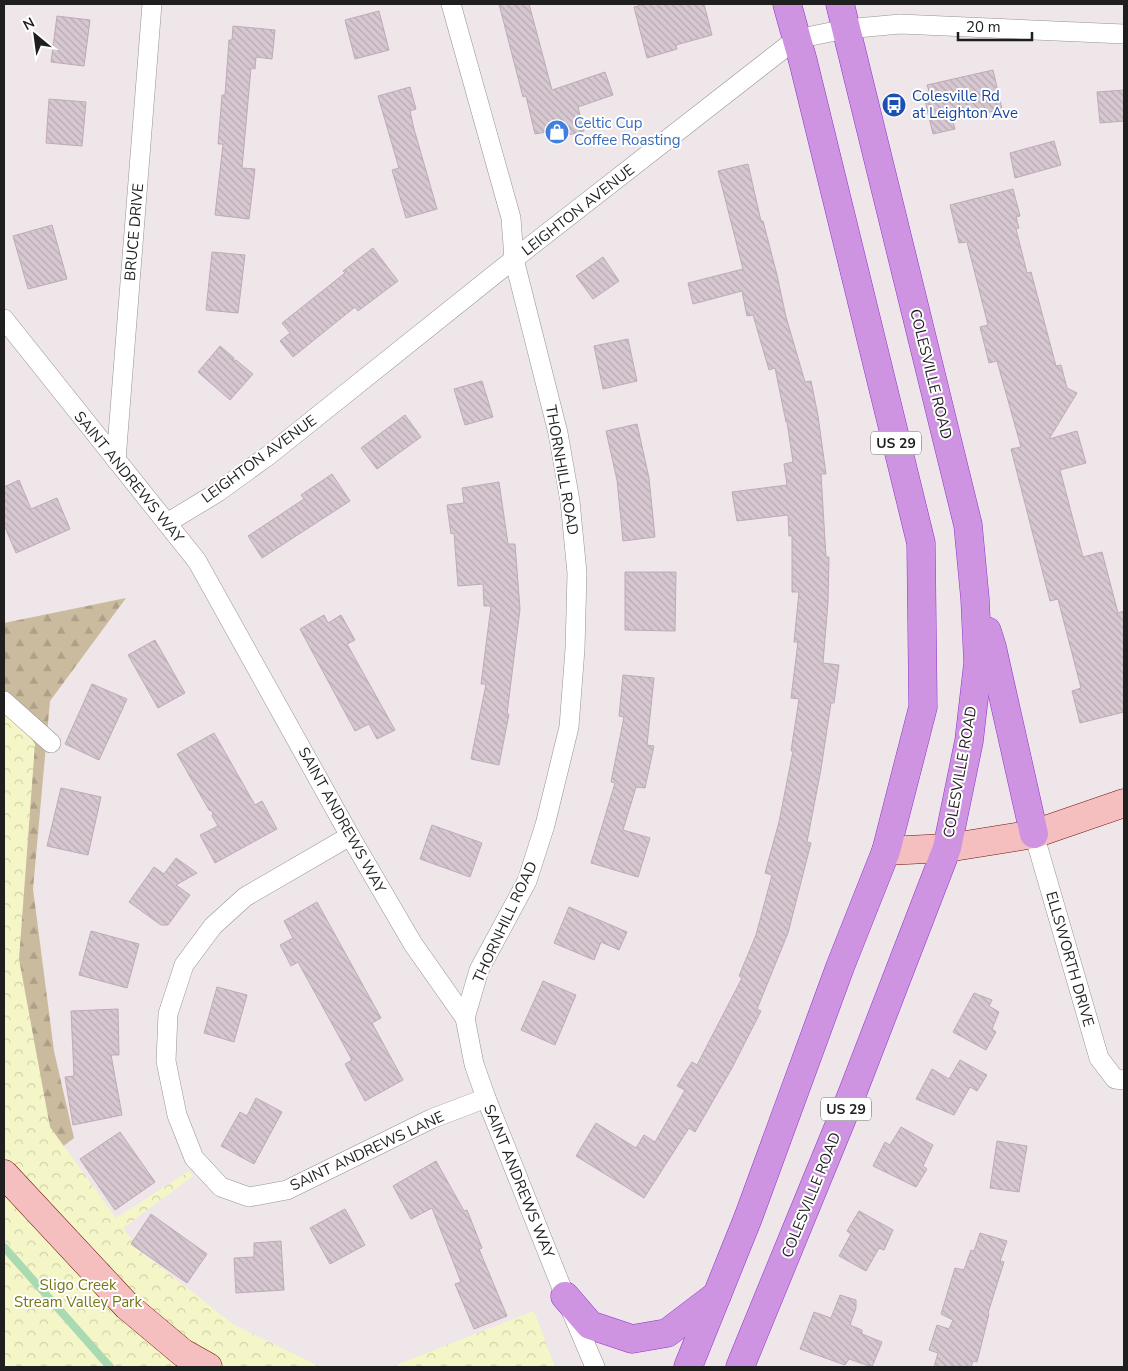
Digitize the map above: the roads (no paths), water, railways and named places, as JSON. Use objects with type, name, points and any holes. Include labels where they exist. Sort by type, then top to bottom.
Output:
[{"type":"highway","name":"US 29","points":[[688,1367],[718,1294],[840,967],[886,851],[923,707],[921,543],[803,61],[786,4]]},
{"type":"highway","name":"COLESVILLE ROAD","points":[[740,1367],[849,1103],[946,848],[970,741],[978,663],[975,599],[968,525],[843,16]]},
{"type":"highway","points":[[975,599],[992,647],[1034,834]]},
{"type":"highway","points":[[565,1296],[590,1325],[632,1339],[667,1333],[718,1294]]},
{"type":"street","name":"BRUCE DRIVE","points":[[116,460],[152,4]]},
{"type":"street","name":"THORNHILL ROAD","points":[[451,4],[511,218],[514,260],[558,433],[570,501],[577,573],[575,649],[569,727],[545,825],[527,881],[479,970],[465,1018]]},
{"type":"street","name":"LEIGHTON AVENUE","points":[[167,523],[218,492],[269,455],[796,39],[843,16],[900,24],[1124,34]]},
{"type":"street","name":"SAINT ANDREWS WAY","points":[[4,319],[197,561],[350,836],[413,944],[465,1018],[474,1064],[486,1098],[595,1367]]},
{"type":"street","points":[[4,701],[51,743]]},
{"type":"street","points":[[886,851],[946,848],[1034,834],[1124,803]]},
{"type":"street","name":"ELLSWORTH DRIVE","points":[[1034,834],[1099,1058],[1120,1079]]},
{"type":"street","name":"SAINT ANDREWS LANE","points":[[350,836],[245,897],[213,926],[184,965],[168,1014],[166,1061],[176,1115],[194,1158],[221,1187],[250,1197],[287,1190],[431,1119],[486,1098]]},
{"type":"street","points":[[4,1174],[127,1306],[183,1353],[208,1367]]},
{"type":"waterway","points":[[4,1247],[110,1367]]},
{"type":"place","name":"Colesville Rd at Leighton Ave","points":[[894,105]]},
{"type":"place","name":"Celtic Cup Coffee Roasting","points":[[557,132]]},
{"type":"park label","name":"Sligo Creek Stream Valley Park","points":[[78,1294]]}]
